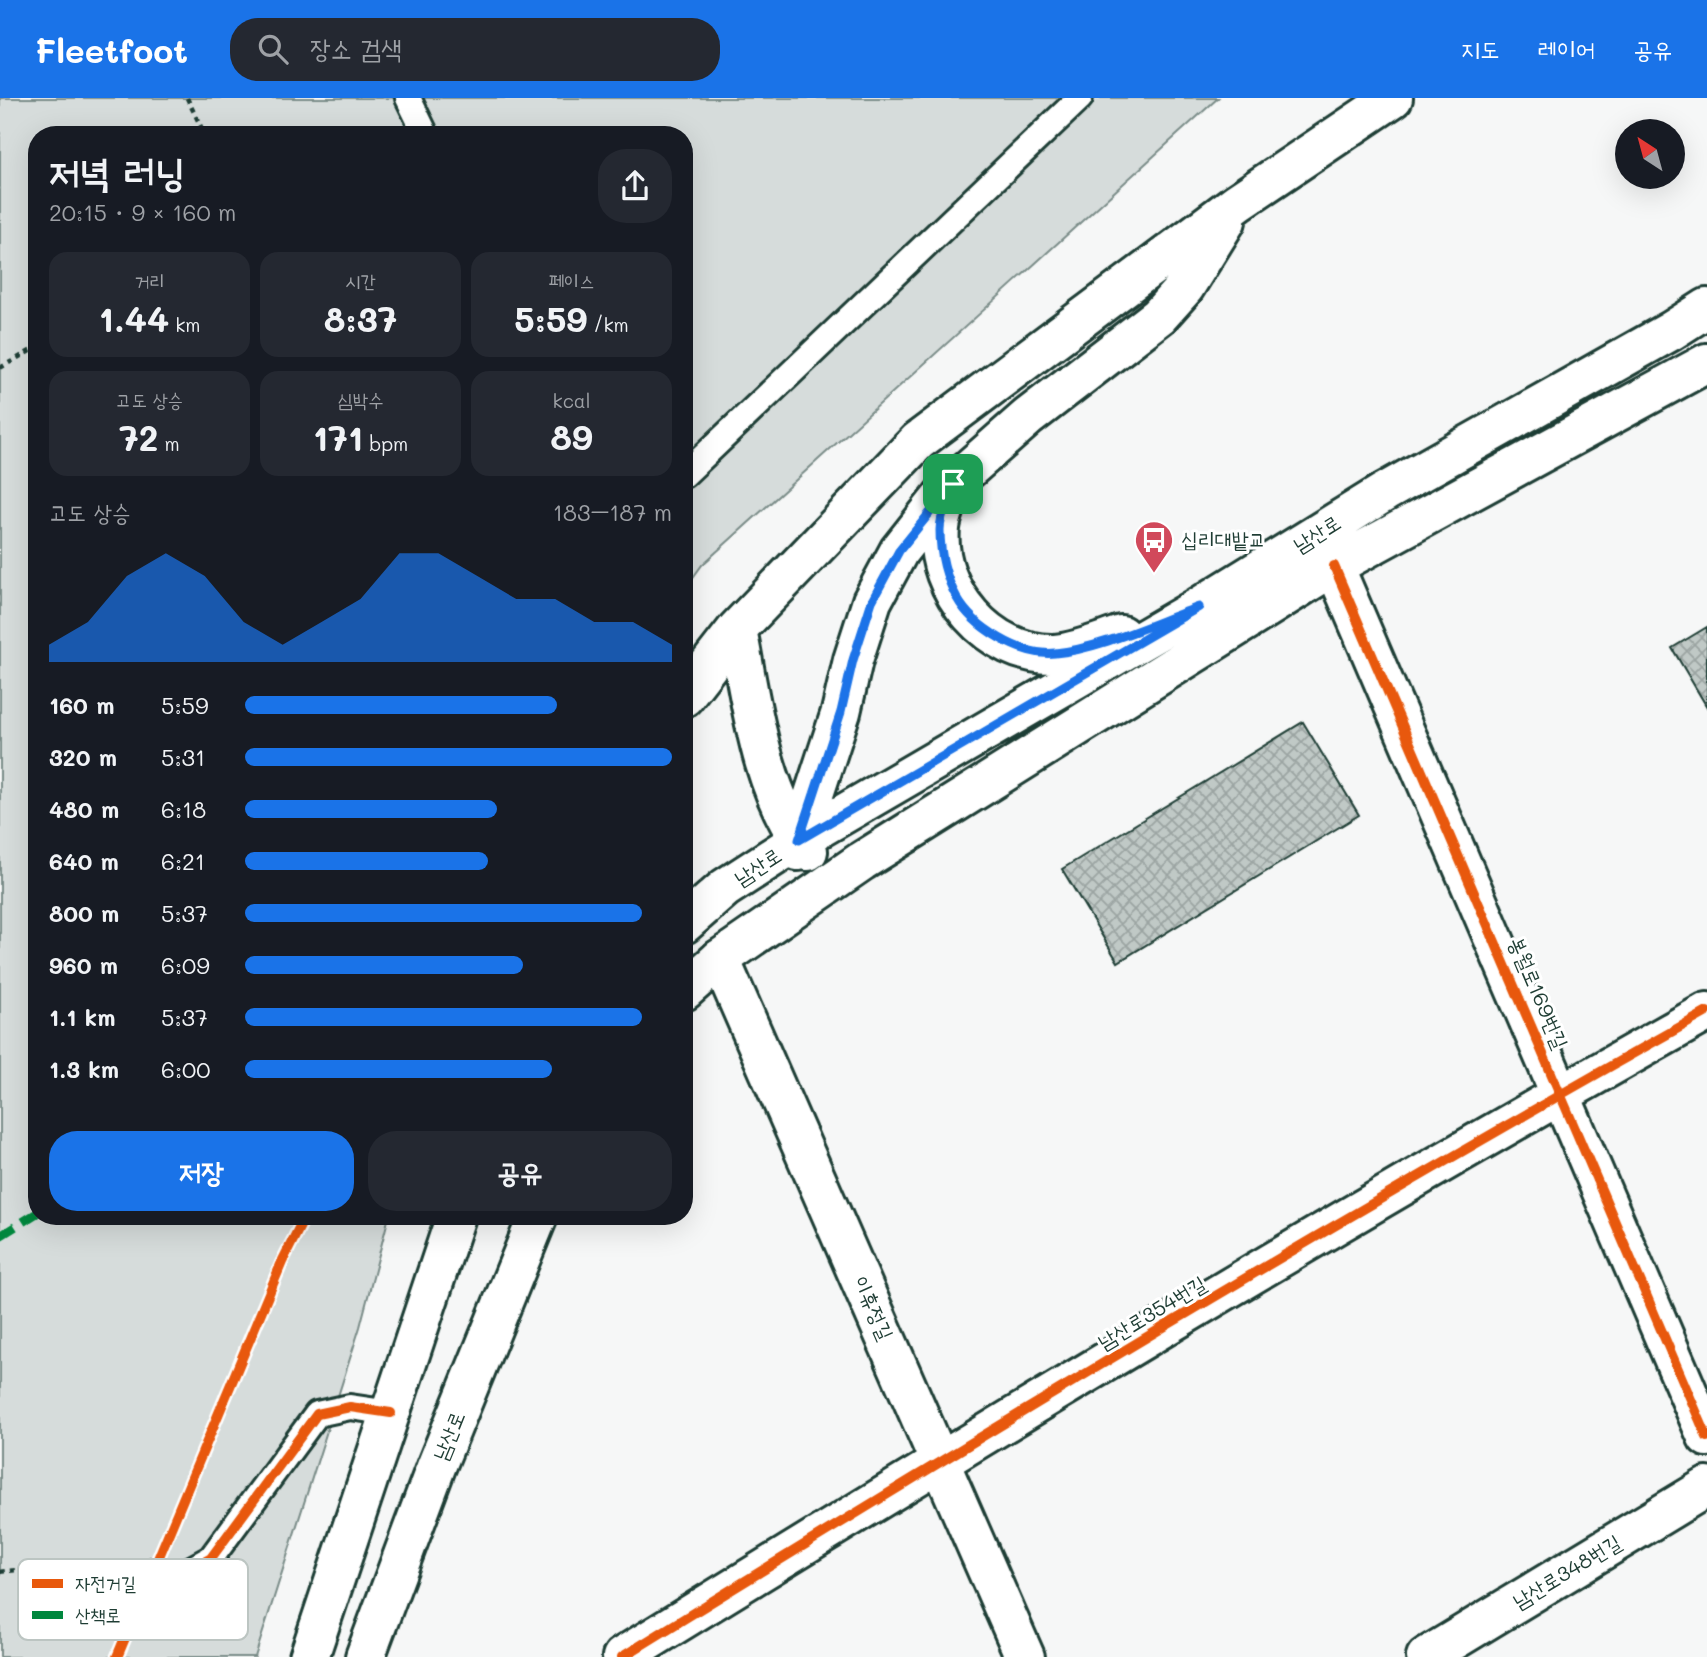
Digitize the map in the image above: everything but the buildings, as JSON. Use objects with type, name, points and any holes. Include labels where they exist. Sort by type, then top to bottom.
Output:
[{"type":"main road","points":[[693,685],[737,629],[918,441],[1238,202],[1393,98]]},
{"type":"main road","points":[[755,935],[784,902],[795,874],[799,840],[841,712],[853,660],[872,601],[899,551],[953,484],[1028,417],[1159,316],[1185,287],[1238,202]]},
{"type":"main road","name":"남산로","points":[[693,916],[725,888],[799,840],[1199,607],[1385,492],[1671,331],[1707,308]]},
{"type":"main road","name":"남산로","points":[[693,983],[720,959],[862,861],[1334,566],[1700,367]]},
{"type":"main road","points":[[953,484],[940,528],[943,566],[957,600],[986,630],[1017,649],[1054,654],[1098,643],[1199,607]]},
{"type":"main road","name":"봉월로169번길","points":[[1334,566],[1707,1437]]},
{"type":"main road","points":[[737,629],[767,771],[799,840],[810,854],[825,864],[842,865],[862,861]]},
{"type":"main road","name":"이휴정길","points":[[720,959],[1025,1657]]},
{"type":"main road","name":"남산로354번길","points":[[622,1657],[940,1461],[1560,1094],[1707,1012]]},
{"type":"main road","points":[[309,1657],[454,1225]]},
{"type":"main road","name":"남산로","points":[[365,1657],[436,1467],[534,1225]]},
{"type":"main road","name":"남산로348번길","points":[[1426,1657],[1707,1487]]},
{"type":"lane","points":[[408,98],[422,126]]},
{"type":"lane","points":[[693,466],[1080,98]]},
{"type":"lane","points":[[209,1559],[317,1414],[350,1407],[391,1413]]},
{"type":"path","points":[[187,98],[201,126]]},
{"type":"path","points":[[0,368],[28,352]]},
{"type":"path","points":[[0,1572],[18,1569]]},
{"type":"shaded area","points":[[0,98],[1218,98],[702,565],[693,578],[693,126],[28,126],[28,1225],[387,1225],[360,1327],[255,1657],[0,1657]]},
{"type":"marked path","points":[[0,1236],[28,1219]]},
{"type":"cycle path","points":[[1334,566],[1707,1437]]},
{"type":"cycle path","points":[[622,1657],[1161,1329],[1433,1168],[1707,1012]]},
{"type":"cycle path","points":[[158,1559],[282,1262],[300,1225]]},
{"type":"cycle path","points":[[209,1559],[317,1414],[350,1407],[391,1413]]},
{"type":"cycle path","points":[[117,1657],[124,1640]]},
{"type":"place","name":"십리대밭교","points":[[1154,574]]},
{"type":"route","points":[[953,484],[940,528],[943,566],[957,600],[986,630],[1017,649],[1054,654],[1098,643],[1199,607],[799,840],[841,712],[853,660],[872,601],[899,551],[953,484]]}]
